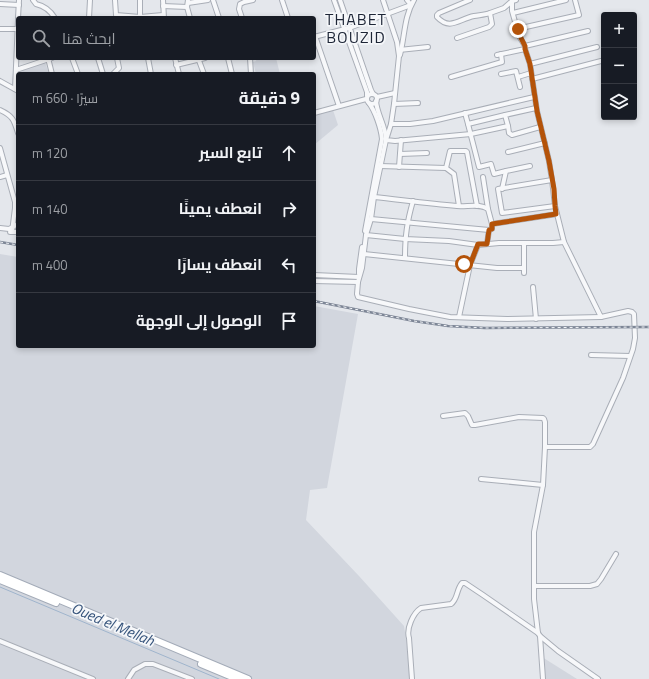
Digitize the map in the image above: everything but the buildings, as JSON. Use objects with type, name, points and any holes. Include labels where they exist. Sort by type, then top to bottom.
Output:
[{"type":"main road","points":[[0,575],[248,679]]},
{"type":"main road","points":[[0,580],[237,679]]},
{"type":"street","points":[[18,16],[19,0]]},
{"type":"street","points":[[33,0],[36,4],[46,7],[53,16]]},
{"type":"street","points":[[89,16],[90,0]]},
{"type":"street","points":[[115,0],[116,15],[128,16]]},
{"type":"street","points":[[140,0],[140,16]]},
{"type":"street","points":[[163,0],[164,16]]},
{"type":"street","points":[[163,6],[208,0]]},
{"type":"street","points":[[213,0],[218,16]]},
{"type":"street","points":[[242,16],[240,4],[253,0]]},
{"type":"street","points":[[282,0],[287,16]]},
{"type":"street","points":[[334,0],[367,92],[368,99],[374,112],[382,139],[359,263],[359,278]]},
{"type":"street","points":[[340,0],[371,90],[375,97],[378,112],[386,132],[386,140]]},
{"type":"street","points":[[383,0],[400,50]]},
{"type":"street","points":[[407,0],[411,5]]},
{"type":"street","points":[[414,0],[406,17],[398,61],[391,124],[380,166],[371,219],[366,235],[357,295],[359,298],[443,316],[507,320],[602,317],[628,311],[632,312],[634,314],[634,342],[630,356],[623,378],[608,408],[593,444],[590,447],[545,447]]},
{"type":"street","points":[[470,0],[437,15],[437,17],[445,24],[456,23],[476,15],[490,13],[504,8],[513,0]]},
{"type":"street","points":[[513,0],[512,13],[530,64],[536,108],[552,180],[556,214],[564,242],[602,317]]},
{"type":"street","points":[[512,13],[566,0]]},
{"type":"street","points":[[518,29],[579,15],[576,0]]},
{"type":"street","points":[[188,3],[190,16]]},
{"type":"street","points":[[0,4],[19,5]]},
{"type":"street","points":[[316,36],[349,28],[411,5]]},
{"type":"street","points":[[457,38],[489,27],[492,24],[490,13]]},
{"type":"street","points":[[0,29],[16,29]]},
{"type":"street","points":[[451,77],[502,62],[499,55],[588,32]]},
{"type":"street","points":[[316,39],[339,106]]},
{"type":"street","points":[[400,50],[428,47]]},
{"type":"street","points":[[530,64],[597,48]]},
{"type":"street","points":[[0,81],[16,90],[16,60]]},
{"type":"street","points":[[16,70],[44,60]]},
{"type":"street","points":[[49,60],[52,72]]},
{"type":"street","points":[[73,60],[77,72]]},
{"type":"street","points":[[99,60],[102,72]]},
{"type":"street","points":[[115,72],[119,68],[117,60]]},
{"type":"street","points":[[148,60],[152,72]]},
{"type":"street","points":[[175,60],[178,72]]},
{"type":"street","points":[[176,64],[194,60]]},
{"type":"street","points":[[199,60],[203,72]]},
{"type":"street","points":[[228,60],[232,72]]},
{"type":"street","points":[[250,60],[251,72]]},
{"type":"street","points":[[532,78],[601,61]]},
{"type":"street","points":[[501,74],[516,71],[520,87]]},
{"type":"street","points":[[518,77],[531,73]]},
{"type":"street","points":[[316,112],[368,99],[370,94],[375,97],[395,94]]},
{"type":"street","points":[[368,99],[373,104],[375,97]]},
{"type":"street","points":[[391,124],[410,124],[433,120],[534,97]]},
{"type":"street","points":[[394,104],[418,103]]},
{"type":"street","points":[[468,124],[536,108]]},
{"type":"street","points":[[0,110],[11,116],[16,128]]},
{"type":"street","points":[[465,113],[479,167],[491,164],[494,174],[530,166]]},
{"type":"street","points":[[505,115],[510,134],[512,135],[540,127]]},
{"type":"street","points":[[386,140],[471,134],[508,126]]},
{"type":"street","points":[[399,167],[401,140]]},
{"type":"street","points":[[508,152],[545,143]]},
{"type":"street","points":[[0,148],[15,202],[12,230]]},
{"type":"street","points":[[446,168],[449,152],[467,152],[477,206]]},
{"type":"street","points":[[400,154],[427,154]]},
{"type":"street","points":[[380,166],[446,168],[454,174],[459,206]]},
{"type":"street","points":[[502,189],[506,171]]},
{"type":"street","points":[[0,177],[7,175]]},
{"type":"street","points":[[483,177],[492,224],[492,229],[489,230],[487,244]]},
{"type":"street","points":[[552,180],[498,189],[502,213],[555,206]]},
{"type":"street","points":[[374,197],[459,206],[477,206],[488,209]]},
{"type":"street","points":[[405,258],[407,223],[413,201]]},
{"type":"street","points":[[492,224],[556,214]]},
{"type":"street","points":[[371,219],[489,230]]},
{"type":"street","points":[[12,230],[16,226]]},
{"type":"street","points":[[0,229],[16,231]]},
{"type":"street","points":[[366,235],[478,244],[564,242]]},
{"type":"street","points":[[364,254],[524,271],[524,243]]},
{"type":"street","points":[[459,317],[470,265],[478,244]]},
{"type":"street","points":[[316,275],[359,278]]},
{"type":"street","points":[[316,281],[359,278]]},
{"type":"street","points":[[533,287],[536,319]]},
{"type":"street","points":[[591,355],[630,356]]},
{"type":"street","points":[[443,416],[465,414],[475,426],[519,417],[544,419],[545,447],[543,485],[534,532],[534,599],[543,679]]},
{"type":"street","points":[[481,479],[543,485]]},
{"type":"street","points":[[534,586],[594,586],[601,579],[616,554]]},
{"type":"street","points":[[412,679],[408,634],[410,625],[416,613],[421,608],[451,604],[456,598],[460,585],[464,583],[483,594],[539,635],[558,652],[598,679]]},
{"type":"street","points":[[0,640],[92,679]]},
{"type":"street","points":[[128,679],[134,670],[145,664],[153,664],[192,679]]},
{"type":"shaded area","points":[[276,60],[280,72],[256,72],[253,62]]},
{"type":"shaded area","points":[[45,62],[48,72],[19,72],[19,70]]},
{"type":"shaded area","points":[[333,110],[338,125],[316,143],[316,114]]},
{"type":"shaded area","points":[[0,254],[16,257],[16,348],[316,348],[316,306],[358,314],[327,488],[310,490],[306,520],[404,626],[410,679],[0,679]]},
{"type":"shaded area","points":[[542,657],[577,679],[541,679]]},
{"type":"waterway","name":"Oued el Mellah","points":[[0,587],[219,679]]},
{"type":"railway","points":[[0,242],[16,245]]},
{"type":"railway","points":[[316,301],[414,321],[448,326],[485,328],[649,327]]},
{"type":"district","name":"THABET BOUZID","points":[[356,28]]},
{"type":"route","points":[[464,264],[470,265],[478,244],[487,244],[489,230],[492,229],[492,224],[556,214],[554,189],[534,97],[530,64],[518,29]]}]
